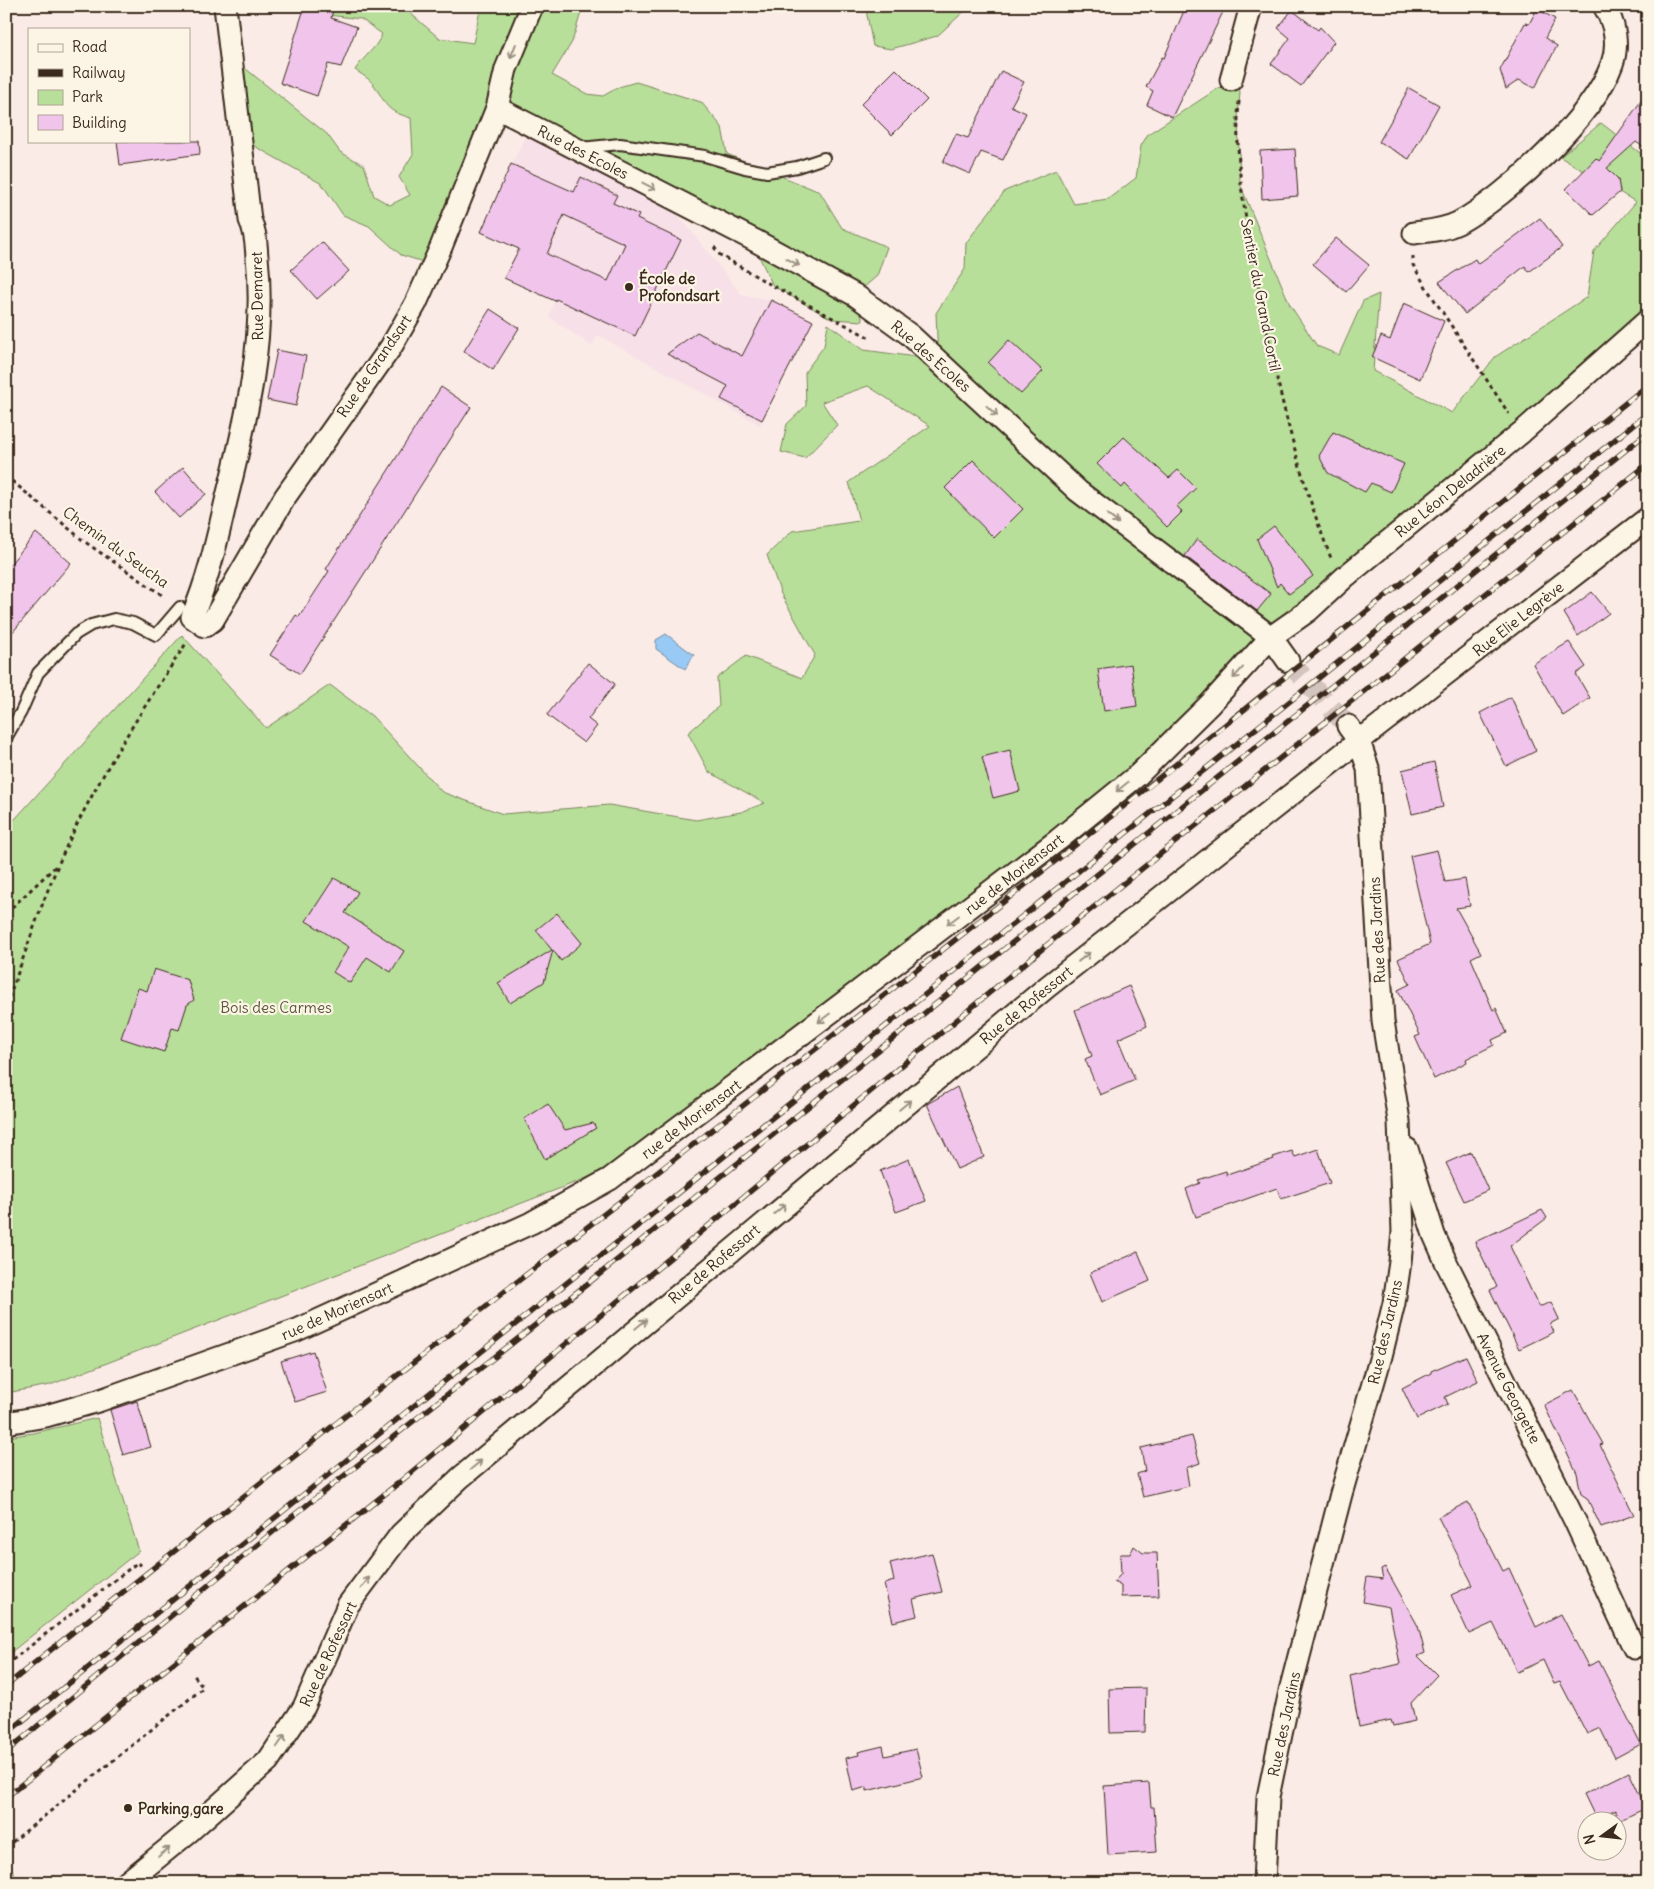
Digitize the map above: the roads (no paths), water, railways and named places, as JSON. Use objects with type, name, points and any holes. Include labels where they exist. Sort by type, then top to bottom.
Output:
[{"type":"street","name":"Rue Demaret","points":[[191,614],[204,586],[232,478],[257,354],[260,327],[259,271],[254,228],[250,220],[225,6]]},
{"type":"street","name":"Rue de Grandsart","points":[[191,614],[204,626],[213,620],[285,497],[399,332],[416,303],[441,248],[497,108],[506,69],[532,6]]},
{"type":"street","points":[[1230,80],[1251,6]]},
{"type":"street","points":[[1414,233],[1434,230],[1457,223],[1496,198],[1539,159],[1578,119],[1599,91],[1613,63],[1616,38],[1613,23],[1604,6]]},
{"type":"street","name":"Rue des Ecoles","points":[[497,108],[855,295],[910,335],[1078,491],[1271,637]]},
{"type":"street","name":"Rue Léon Deladrière","points":[[1271,637],[1308,611],[1346,576],[1522,432],[1648,320]]},
{"type":"street","name":"Rue Elie Legrève","points":[[1388,720],[1648,518]]},
{"type":"street","points":[[1271,637],[1288,661]]},
{"type":"street","name":"rue de Moriensart","points":[[6,1424],[46,1416],[98,1401],[297,1330],[531,1223],[610,1179],[930,938],[1058,840],[1138,775],[1210,704],[1271,637]]},
{"type":"street","name":"Rue de Rofessart","points":[[126,1883],[192,1830],[268,1761],[304,1707],[348,1605],[401,1534],[460,1478],[1353,734],[1388,720]]},
{"type":"street","name":"Rue des Jardins","points":[[1264,1883],[1268,1797],[1290,1690],[1394,1304],[1403,1232],[1399,1121],[1383,1021],[1368,768],[1353,734]]},
{"type":"street","name":"Avenue Georgette","points":[[1399,1121],[1434,1235],[1446,1262],[1575,1521],[1634,1648]]},
{"type":"lane","points":[[578,149],[620,144],[705,156],[745,168],[767,172],[797,167],[824,158]]},
{"type":"lane","points":[[6,738],[21,712],[38,673],[76,634],[90,625],[114,619],[133,624],[156,635],[191,614]]},
{"type":"water","points":[[666,634],[694,655],[685,669],[656,649],[656,640]]},
{"type":"tunnel","points":[[1288,661],[1348,726]]},
{"type":"railway","points":[[6,1686],[265,1479],[1049,866],[1648,385]]},
{"type":"railway","points":[[6,1734],[1648,413]]},
{"type":"railway","points":[[6,1752],[279,1527],[586,1285],[1648,432]]},
{"type":"railway","points":[[6,1797],[401,1481],[1059,935],[1648,464]]},
{"type":"place","name":"École de Profondsart","points":[[629,287]]},
{"type":"place","name":"Parking gare","points":[[128,1808]]},
{"type":"park label","name":"Bois des Carmes","points":[[276,1007]]}]
